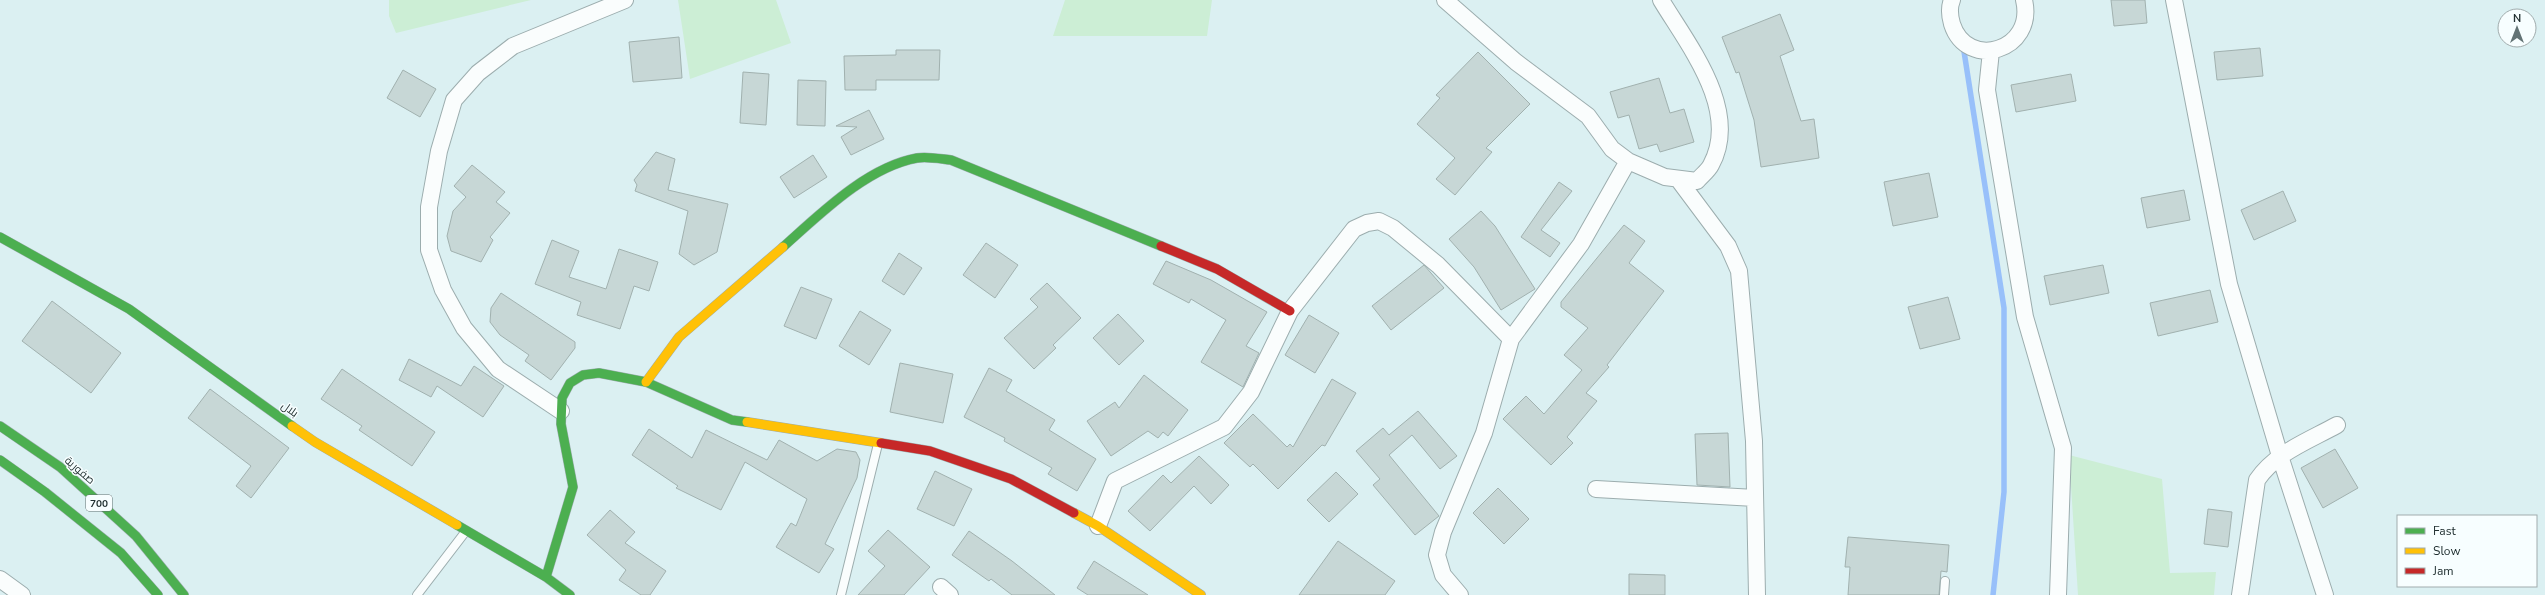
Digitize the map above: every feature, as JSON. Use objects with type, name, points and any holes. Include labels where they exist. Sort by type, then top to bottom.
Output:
[{"type":"street","points":[[561,411],[498,369],[464,328],[443,290],[429,250],[429,207],[439,151],[454,100],[478,73],[513,46],[625,0]]},
{"type":"street","points":[[1445,0],[1516,62],[1588,116],[1612,149],[1628,161],[1666,177],[1697,181],[1711,165],[1719,137],[1718,104],[1705,72],[1661,0]]},
{"type":"street","points":[[1952,0],[1950,17],[1954,31],[1964,42],[1976,49],[1991,51],[2004,47],[2016,40],[2025,21],[2025,0]]},
{"type":"street","points":[[2174,0],[2229,284],[2280,456],[2324,595]]},
{"type":"street","points":[[1991,51],[1986,90],[2025,317],[2063,448],[2058,595]]},
{"type":"street","points":[[646,382],[679,337],[836,200],[886,169],[918,158],[951,160],[1210,266],[1290,311]]},
{"type":"street","points":[[1460,595],[1443,575],[1437,555],[1443,532],[1484,433],[1511,339],[1581,244],[1628,161]]},
{"type":"street","points":[[1678,179],[1728,246],[1739,271],[1754,441],[1757,595]]},
{"type":"street","points":[[1098,526],[1115,481],[1224,427],[1251,392],[1290,311],[1354,229],[1367,223],[1379,221],[1394,228],[1438,265],[1511,339]]},
{"type":"street","name":"بلال","points":[[0,237],[129,310],[315,442],[546,577],[570,595]]},
{"type":"street","points":[[546,577],[573,487],[561,424],[562,398],[570,383],[583,375],[599,373],[646,382],[732,420],[930,451],[1011,479],[1098,526],[1201,595]]},
{"type":"street","points":[[2240,595],[2252,504],[2257,480],[2266,466],[2280,456],[2336,425]]},
{"type":"street","name":"صفورية","points":[[0,426],[60,467],[136,536],[184,595]]},
{"type":"street","name":"700","points":[[0,460],[45,492],[121,553],[158,595]]},
{"type":"street","points":[[1596,489],[1755,498]]},
{"type":"street","points":[[0,579],[22,595]]},
{"type":"lane","points":[[841,595],[879,443]]},
{"type":"lane","points":[[417,595],[466,530]]},
{"type":"lane","points":[[1944,595],[1945,581]]},
{"type":"green space","points":[[389,0],[531,0],[396,33],[389,16]]},
{"type":"green space","points":[[678,0],[776,0],[791,43],[690,79]]},
{"type":"green space","points":[[1065,0],[1212,0],[1207,36],[1053,36]]},
{"type":"green space","points":[[2069,455],[2162,479],[2170,573],[2216,572],[2214,595],[2078,595]]},
{"type":"building","points":[[2111,0],[2145,0],[2147,23],[2114,26]]},
{"type":"building","points":[[1780,14],[1794,50],[1780,56],[1801,121],[1814,119],[1819,158],[1761,167],[1754,120],[1739,72],[1736,73],[1722,37]]},
{"type":"building","points":[[679,37],[682,78],[633,82],[629,42]]},
{"type":"building","points":[[2260,48],[2263,76],[2217,80],[2214,52]]},
{"type":"building","points":[[896,50],[940,50],[939,80],[876,80],[876,90],[845,90],[844,56],[896,55]]},
{"type":"building","points":[[1478,52],[1530,104],[1486,148],[1492,152],[1455,195],[1436,179],[1455,158],[1417,124],[1440,98],[1436,95]]},
{"type":"building","points":[[403,70],[436,89],[420,117],[387,98]]},
{"type":"building","points":[[743,72],[769,74],[766,125],[740,123]]},
{"type":"building","points":[[2071,74],[2076,101],[2016,112],[2011,85]]},
{"type":"building","points":[[1659,78],[1670,113],[1684,109],[1694,142],[1660,152],[1657,144],[1639,149],[1629,115],[1618,118],[1610,92]]},
{"type":"building","points":[[798,80],[826,81],[825,126],[797,125]]},
{"type":"building","points":[[869,110],[884,139],[851,155],[841,137],[857,127],[836,126]]},
{"type":"building","points":[[656,152],[675,159],[668,190],[728,204],[717,252],[694,265],[679,254],[688,211],[635,191],[637,185],[634,180]]},
{"type":"building","points":[[813,155],[827,177],[794,198],[780,177]]},
{"type":"building","points":[[472,165],[505,192],[496,202],[510,213],[490,237],[493,240],[481,262],[451,251],[447,236],[453,211],[466,197],[454,186]]},
{"type":"building","points":[[1929,173],[1938,217],[1893,226],[1884,182]]},
{"type":"building","points":[[1559,182],[1572,191],[1541,230],[1560,243],[1550,257],[1521,237]]},
{"type":"building","points":[[2184,190],[2190,220],[2147,228],[2141,198]]},
{"type":"building","points":[[2283,191],[2296,221],[2254,240],[2241,210]]},
{"type":"building","points":[[1481,211],[1495,226],[1535,289],[1501,310],[1474,267],[1449,239]]},
{"type":"building","points":[[1624,225],[1645,241],[1629,263],[1664,291],[1607,365],[1609,367],[1586,393],[1597,401],[1567,437],[1573,443],[1551,465],[1503,419],[1526,396],[1544,414],[1582,370],[1564,355],[1588,328],[1561,307],[1561,302]]},
{"type":"building","points":[[552,240],[579,251],[569,277],[606,289],[619,249],[658,262],[649,291],[634,286],[620,329],[577,315],[581,302],[535,284]]},
{"type":"building","points":[[986,243],[1018,265],[995,298],[963,275]]},
{"type":"building","points":[[899,253],[922,268],[904,295],[882,281]]},
{"type":"building","points":[[1166,261],[1211,280],[1267,312],[1246,346],[1259,353],[1243,387],[1201,362],[1226,320],[1191,299],[1189,303],[1153,284]]},
{"type":"building","points":[[1424,265],[1444,288],[1391,330],[1372,306]]},
{"type":"building","points":[[2103,265],[2109,293],[2050,305],[2044,276]]},
{"type":"building","points":[[1047,283],[1081,318],[1053,345],[1056,348],[1034,369],[1004,338],[1038,307],[1030,299]]},
{"type":"building","points":[[801,287],[832,299],[816,339],[784,326]]},
{"type":"building","points":[[2210,290],[2218,322],[2158,336],[2150,303]]},
{"type":"building","points":[[501,293],[575,342],[575,348],[551,380],[525,361],[529,355],[500,335],[490,322],[491,308]]},
{"type":"building","points":[[1948,297],[1960,339],[1920,349],[1908,307]]},
{"type":"building","points":[[52,301],[121,353],[91,393],[22,341]]},
{"type":"building","points":[[860,311],[891,330],[869,365],[839,346]]},
{"type":"building","points":[[1118,314],[1144,341],[1119,365],[1093,338]]},
{"type":"building","points":[[1309,315],[1339,333],[1315,373],[1285,355]]},
{"type":"building","points":[[409,359],[461,386],[474,366],[504,386],[483,417],[437,386],[431,397],[399,380]]},
{"type":"building","points":[[900,363],[953,374],[943,423],[890,412]]},
{"type":"building","points":[[989,368],[1012,380],[1006,391],[1055,420],[1049,430],[1096,459],[1077,491],[1048,474],[1052,468],[1004,441],[1005,438],[964,417]]},
{"type":"building","points":[[342,369],[435,432],[412,466],[359,430],[362,426],[321,399]]},
{"type":"building","points":[[1144,375],[1188,410],[1168,436],[1163,432],[1158,438],[1148,431],[1111,456],[1087,421],[1115,402],[1119,408]]},
{"type":"building","points":[[1332,379],[1356,393],[1325,446],[1322,445],[1278,489],[1253,464],[1250,467],[1224,443],[1253,414],[1287,447],[1290,444],[1293,447]]},
{"type":"building","points":[[210,389],[289,448],[251,498],[236,486],[251,466],[188,418]]},
{"type":"building","points":[[1418,411],[1457,456],[1440,469],[1412,435],[1389,455],[1439,516],[1415,535],[1373,485],[1380,479],[1356,451],[1383,428],[1389,435]]},
{"type":"building","points":[[649,429],[692,458],[706,430],[767,460],[779,440],[817,461],[837,449],[856,452],[860,460],[857,478],[825,544],[834,549],[819,573],[776,547],[791,523],[796,526],[807,499],[745,462],[721,510],[676,488],[678,486],[632,455]]},
{"type":"building","points":[[1728,433],[1730,487],[1697,485],[1695,434]]},
{"type":"building","points":[[2335,449],[2358,488],[2323,508],[2301,468]]},
{"type":"building","points":[[1199,456],[1229,485],[1211,504],[1194,486],[1150,531],[1128,511],[1163,475],[1171,483]]},
{"type":"building","points":[[935,471],[972,489],[954,526],[917,509]]},
{"type":"building","points":[[1336,472],[1358,494],[1329,522],[1307,500]]},
{"type":"building","points":[[1498,488],[1529,519],[1504,544],[1473,513]]},
{"type":"building","points":[[2208,509],[2232,512],[2228,547],[2204,544]]},
{"type":"building","points":[[610,510],[635,532],[625,543],[666,571],[650,595],[641,595],[619,580],[626,570],[587,535]]},
{"type":"building","points":[[888,530],[930,567],[904,595],[858,595],[885,566],[868,551]]},
{"type":"building","points":[[969,531],[1012,561],[1055,595],[1012,595],[991,579],[989,581],[952,555]]},
{"type":"building","points":[[1848,537],[1949,545],[1947,572],[1941,571],[1939,595],[1848,595],[1850,567],[1845,567]]},
{"type":"building","points":[[1338,541],[1395,581],[1385,595],[1299,595]]},
{"type":"building","points":[[1094,561],[1148,595],[1088,595],[1077,588]]},
{"type":"building","points":[[1629,574],[1665,575],[1665,595],[1629,595]]},
{"type":"waterway","points":[[1963,45],[2004,308],[2004,492],[1993,595]]},
{"type":"traffic: fast","points":[[783,247],[828,207],[862,181],[898,163],[925,157],[951,160],[1161,246]]},
{"type":"traffic: fast","points":[[0,237],[129,309],[292,426]]},
{"type":"traffic: fast","points":[[546,577],[573,487],[561,424],[562,398],[570,383],[583,375],[599,373],[646,382],[732,420],[747,422]]},
{"type":"traffic: fast","points":[[0,426],[60,467],[136,536],[184,595]]},
{"type":"traffic: fast","points":[[0,460],[45,492],[121,553],[158,595]]},
{"type":"traffic: fast","points":[[457,525],[546,577],[570,595]]},
{"type":"traffic: slow","points":[[646,382],[679,337],[783,247]]},
{"type":"traffic: slow","points":[[747,422],[881,443]]},
{"type":"traffic: slow","points":[[292,426],[315,442],[457,525]]},
{"type":"traffic: slow","points":[[1074,513],[1098,526],[1201,595]]},
{"type":"traffic: jam","points":[[1161,246],[1217,269],[1290,311]]},
{"type":"traffic: jam","points":[[881,443],[930,451],[1011,479],[1074,513]]}]
